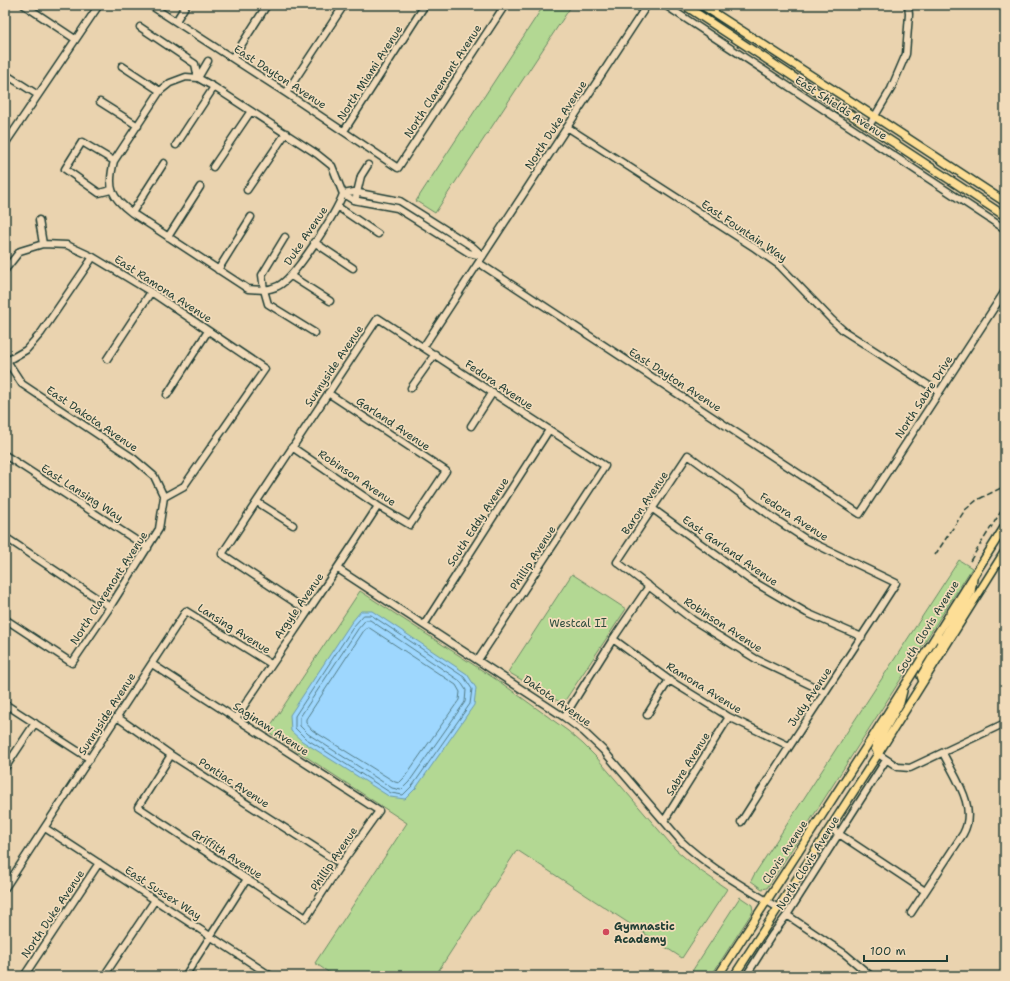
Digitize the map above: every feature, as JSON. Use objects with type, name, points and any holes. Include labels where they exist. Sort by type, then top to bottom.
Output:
[{"type":"main road","name":"East Shields Avenue","points":[[684,5],[1005,216]]},
{"type":"main road","name":"East Shields Avenue","points":[[702,5],[1005,202]]},
{"type":"main road","name":"South Clovis Avenue","points":[[870,741],[1005,526]]},
{"type":"main road","points":[[734,976],[878,754],[1005,551]]},
{"type":"main road","points":[[948,642],[945,635],[971,592],[973,577]]},
{"type":"main road","points":[[923,682],[921,676],[940,643],[940,639],[937,634]]},
{"type":"main road","points":[[878,754],[875,748],[876,745],[900,704],[904,686]]},
{"type":"main road","name":"Clovis Avenue","points":[[718,976],[870,741]]},
{"type":"street","points":[[24,5],[75,39]]},
{"type":"street","points":[[5,144],[99,5]]},
{"type":"street","name":"East Dayton Avenue","points":[[150,5],[233,58],[398,168]]},
{"type":"street","points":[[176,21],[186,5]]},
{"type":"street","points":[[233,58],[267,5]]},
{"type":"street","points":[[286,93],[344,5]]},
{"type":"street","name":"North Miami Avenue","points":[[344,131],[425,5]]},
{"type":"street","name":"North Claremont Avenue","points":[[398,168],[505,5]]},
{"type":"street","name":"North Duke Avenue","points":[[478,263],[647,5]]},
{"type":"street","name":"East Shields Avenue","points":[[665,5],[1005,229]]},
{"type":"street","points":[[869,126],[891,89],[906,54],[910,14],[908,5]]},
{"type":"street","points":[[140,27],[195,64],[198,78]]},
{"type":"street","points":[[198,78],[208,62]]},
{"type":"street","points":[[122,66],[160,91]]},
{"type":"street","points":[[5,74],[38,95]]},
{"type":"street","points":[[114,161],[82,142],[65,169],[99,193],[112,190],[110,175],[114,161],[160,91],[170,83],[186,77],[198,78],[318,154],[332,166],[343,194],[353,200],[398,208],[469,253],[483,256]]},
{"type":"street","points":[[176,145],[214,87]]},
{"type":"street","points":[[100,102],[138,126]]},
{"type":"street","points":[[213,167],[250,111]]},
{"type":"street","name":"East Fountain Way","points":[[567,127],[773,260],[844,331],[939,392]]},
{"type":"street","points":[[247,190],[286,133]]},
{"type":"street","points":[[132,214],[164,163]]},
{"type":"street","points":[[356,200],[361,176],[368,165]]},
{"type":"street","points":[[168,237],[200,187]]},
{"type":"street","name":"Duke Avenue","points":[[112,190],[118,203],[132,214],[248,290],[264,290],[278,286],[291,276],[338,207],[343,194]]},
{"type":"street","points":[[343,194],[357,193],[400,201],[473,247],[483,256]]},
{"type":"street","points":[[338,207],[378,234]]},
{"type":"street","points":[[218,270],[251,217]]},
{"type":"street","points":[[39,220],[43,244]]},
{"type":"street","points":[[285,237],[262,275],[268,304],[315,333]]},
{"type":"street","points":[[314,242],[353,268]]},
{"type":"street","name":"East Ramona Avenue","points":[[5,270],[20,251],[43,244],[66,245],[93,257],[151,292],[265,369],[184,486],[164,497]]},
{"type":"street","points":[[6,361],[26,350],[41,333],[93,257]]},
{"type":"street","points":[[424,346],[478,263]]},
{"type":"street","name":"East Dayton Avenue","points":[[478,263],[860,514]]},
{"type":"street","points":[[291,276],[330,301]]},
{"type":"street","name":"North Sabre Drive","points":[[860,514],[1005,291]]},
{"type":"street","points":[[107,359],[151,292]]},
{"type":"street","name":"Sunnyside Avenue","points":[[308,611],[222,554],[378,318],[424,346]]},
{"type":"street","points":[[167,395],[208,330]]},
{"type":"street","name":"Fedora Avenue","points":[[424,346],[605,466]]},
{"type":"street","points":[[411,388],[435,354]]},
{"type":"street","name":"East Dakota Avenue","points":[[6,361],[22,384],[133,458],[154,476],[164,497]]},
{"type":"street","points":[[471,426],[493,392]]},
{"type":"street","name":"Garland Avenue","points":[[328,393],[446,471],[410,525]]},
{"type":"street","name":"South Eddy Avenue","points":[[424,625],[550,430]]},
{"type":"street","name":"Robinson Avenue","points":[[292,447],[378,506],[410,525]]},
{"type":"street","name":"East Lansing Way","points":[[5,455],[148,548]]},
{"type":"street","name":"Fedora Avenue","points":[[688,455],[775,519],[807,540],[896,583]]},
{"type":"street","name":"Baron Avenue","points":[[617,562],[688,455]]},
{"type":"street","name":"Phillip Avenue","points":[[478,660],[605,466]]},
{"type":"street","name":"North Claremont Avenue","points":[[5,619],[72,663],[160,529],[164,497]]},
{"type":"street","points":[[257,502],[293,525]]},
{"type":"street","name":"Argyle Avenue","points":[[236,718],[271,664],[338,569],[378,506]]},
{"type":"street","name":"East Garland Avenue","points":[[653,509],[749,579],[807,613],[862,637]]},
{"type":"street","points":[[5,536],[110,607]]},
{"type":"street","name":"Robinson Avenue","points":[[617,562],[693,620],[756,659],[825,692]]},
{"type":"street","name":"Dakota Avenue","points":[[338,569],[564,716],[603,750],[692,851],[778,908]]},
{"type":"street","name":"Judy Avenue","points":[[741,822],[896,583]]},
{"type":"street","points":[[564,716],[649,586]]},
{"type":"street","name":"Sunnyside Avenue","points":[[5,888],[186,611]]},
{"type":"street","name":"Lansing Avenue","points":[[186,611],[271,664]]},
{"type":"street","name":"Ramona Avenue","points":[[613,639],[670,680],[729,717],[789,746]]},
{"type":"street","name":"Saginaw Avenue","points":[[152,664],[379,812]]},
{"type":"street","points":[[647,715],[670,680]]},
{"type":"street","points":[[5,704],[90,759]]},
{"type":"street","name":"Pontiac Avenue","points":[[117,717],[341,864]]},
{"type":"street","name":"Sabre Avenue","points":[[664,821],[729,717]]},
{"type":"street","points":[[5,768],[34,723]]},
{"type":"street","points":[[878,754],[898,767],[910,768],[1004,725]]},
{"type":"street","points":[[911,913],[963,834],[968,823],[969,809],[967,803],[943,753]]},
{"type":"street","name":"Griffith Avenue","points":[[172,754],[138,807],[306,918]]},
{"type":"street","name":"North Clovis Avenue","points":[[746,976],[772,935],[787,915],[886,760]]},
{"type":"street","name":"Phillip Avenue","points":[[306,918],[341,864],[379,812]]},
{"type":"street","name":"East Sussex Way","points":[[45,828],[271,976]]},
{"type":"street","points":[[830,828],[926,891]]},
{"type":"street","name":"North Duke Avenue","points":[[24,976],[99,863]]},
{"type":"street","points":[[185,976],[247,879]]},
{"type":"street","points":[[104,976],[155,900]]},
{"type":"street","points":[[787,915],[845,954],[871,976]]},
{"type":"green space","points":[[544,5],[572,5],[435,213],[416,201]]},
{"type":"green space","points":[[959,560],[972,568],[767,888],[762,889],[751,881],[754,875]]},
{"type":"green space","name":"Westcal II","points":[[572,574],[626,609],[564,702],[560,702],[508,672]]},
{"type":"green space","points":[[360,591],[500,682],[568,731],[597,758],[675,849],[698,869],[727,889],[682,958],[517,850],[435,976],[334,976],[315,963],[407,823],[267,731]]},
{"type":"green space","points":[[740,897],[752,905],[753,911],[711,976],[689,976]]},
{"type":"water","points":[[361,611],[372,611],[467,674],[476,688],[474,705],[416,788],[405,799],[390,797],[302,741],[291,731],[290,715],[351,623]]},
{"type":"railway","points":[[935,555],[965,510],[977,500],[1005,486]]},
{"type":"railway","points":[[970,561],[1005,505]]},
{"type":"place","name":"Gymnastic Academy","points":[[606,932]]}]
